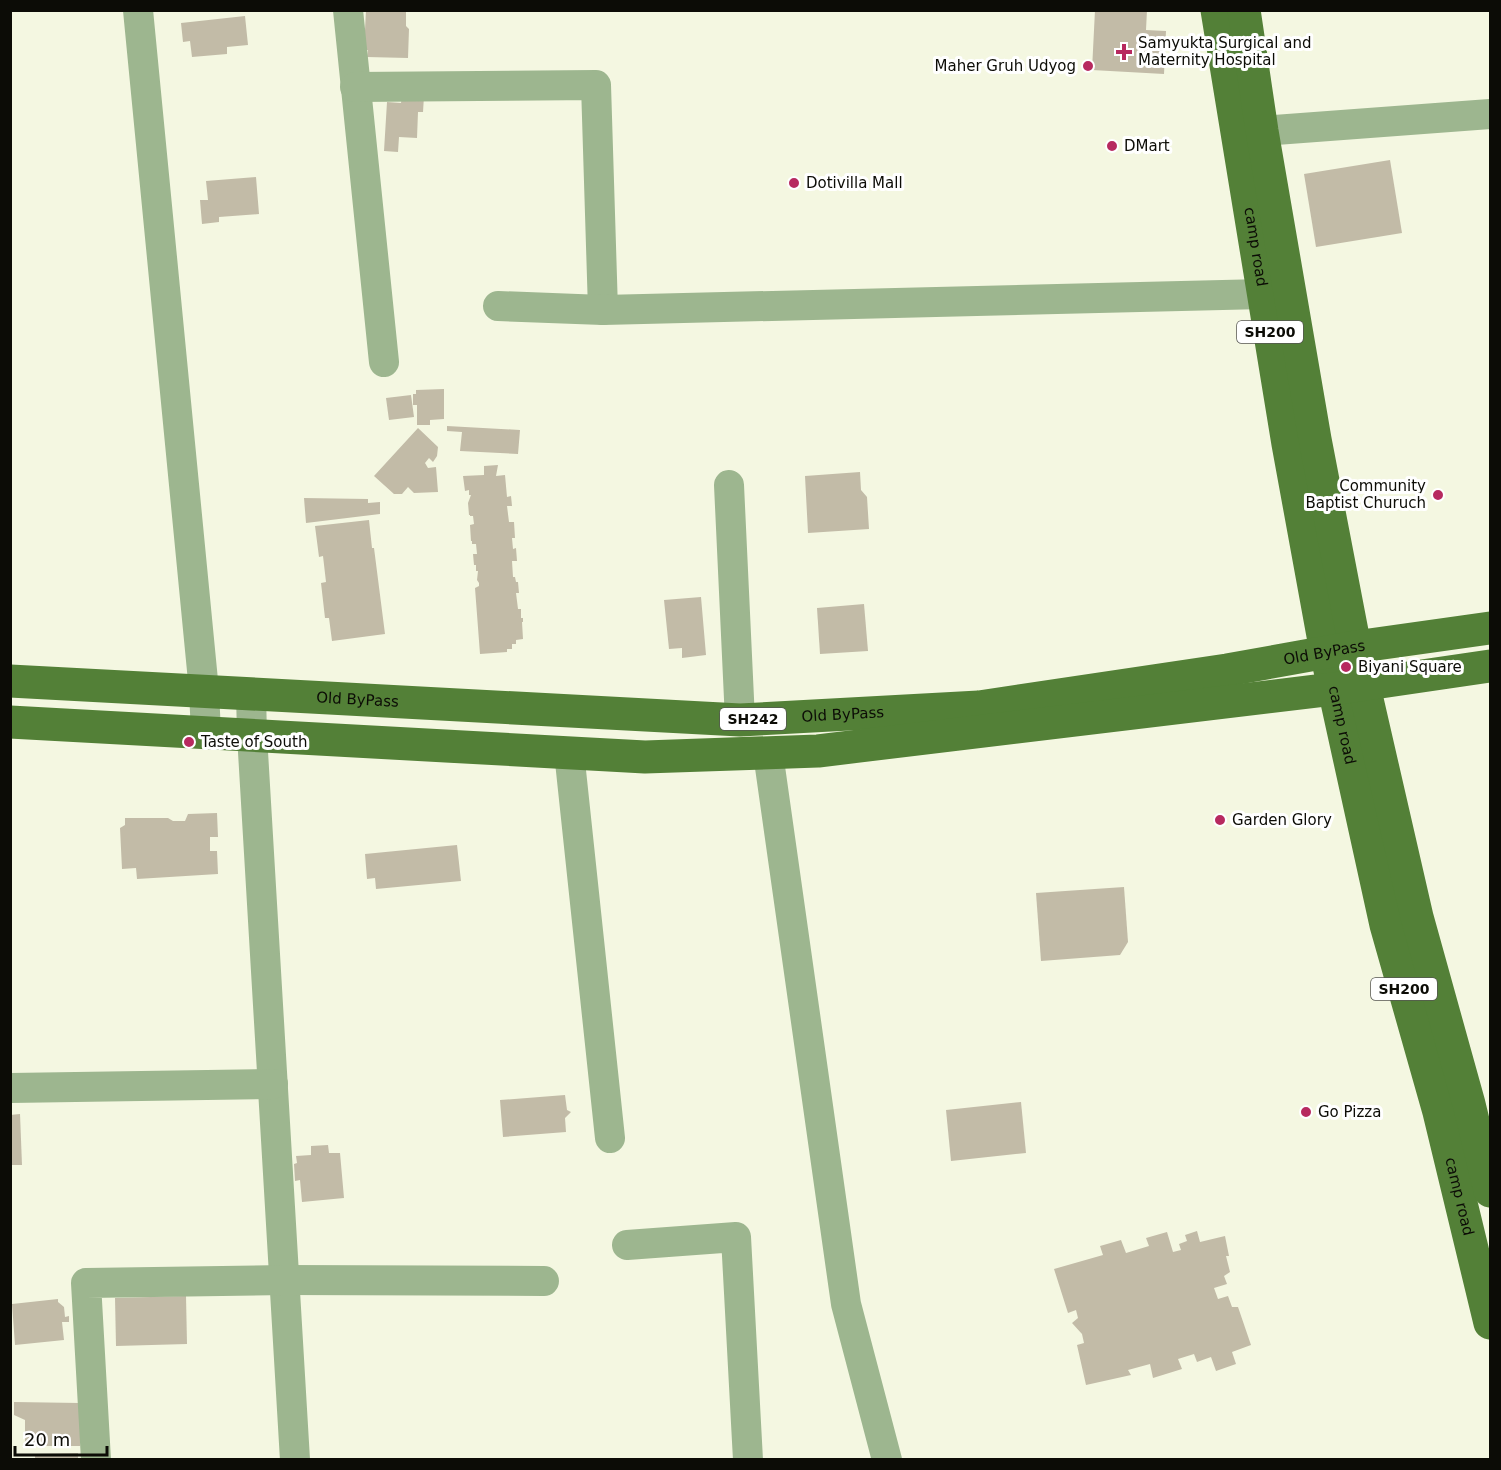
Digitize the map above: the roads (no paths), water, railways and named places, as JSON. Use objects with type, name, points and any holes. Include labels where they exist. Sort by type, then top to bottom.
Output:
[{"type":"main road","name":"camp road","points":[[1217,10],[1288,444],[1349,687],[1386,925],[1438,1112],[1491,1323]]},
{"type":"main road","name":"camp road","points":[[1244,10],[1262,130],[1315,439],[1341,649]]},
{"type":"main road","name":"Old ByPass","points":[[10,681],[740,720],[979,707],[1227,670],[1341,649],[1491,628]]},
{"type":"main road","points":[[10,722],[645,757],[768,753],[818,751],[1349,687],[1491,666]]},
{"type":"main road","name":"camp road","points":[[1349,687],[1417,917],[1491,1191]]},
{"type":"street","points":[[138,10],[204,691],[206,733]]},
{"type":"street","points":[[348,10],[384,362]]},
{"type":"street","points":[[355,87],[596,85],[603,310]]},
{"type":"street","points":[[1262,130],[1491,114]]},
{"type":"street","points":[[498,306],[603,310],[1264,294]]},
{"type":"street","points":[[729,485],[740,720]]},
{"type":"street","points":[[251,694],[295,1460]]},
{"type":"street","points":[[568,752],[610,1138]]},
{"type":"street","points":[[768,753],[846,1304],[887,1460]]},
{"type":"street","points":[[10,1088],[273,1084]]},
{"type":"street","points":[[627,1245],[736,1237],[748,1460]]},
{"type":"street","points":[[96,1460],[86,1283],[285,1280],[544,1281]]},
{"type":"place","name":"Samyukta Surgical and Maternity Hospital","points":[[1124,52]]},
{"type":"place","name":"Maher Gruh Udyog","points":[[1088,66]]},
{"type":"place","name":"DMart","points":[[1112,146]]},
{"type":"place","name":"Dotivilla Mall","points":[[794,183]]},
{"type":"place","name":"Community Baptist Churuch","points":[[1438,495]]},
{"type":"place","name":"Biyani Square","points":[[1346,667]]},
{"type":"place","name":"Taste of South","points":[[189,742]]},
{"type":"place","name":"Garden Glory","points":[[1220,820]]},
{"type":"place","name":"Go Pizza","points":[[1306,1112]]}]
